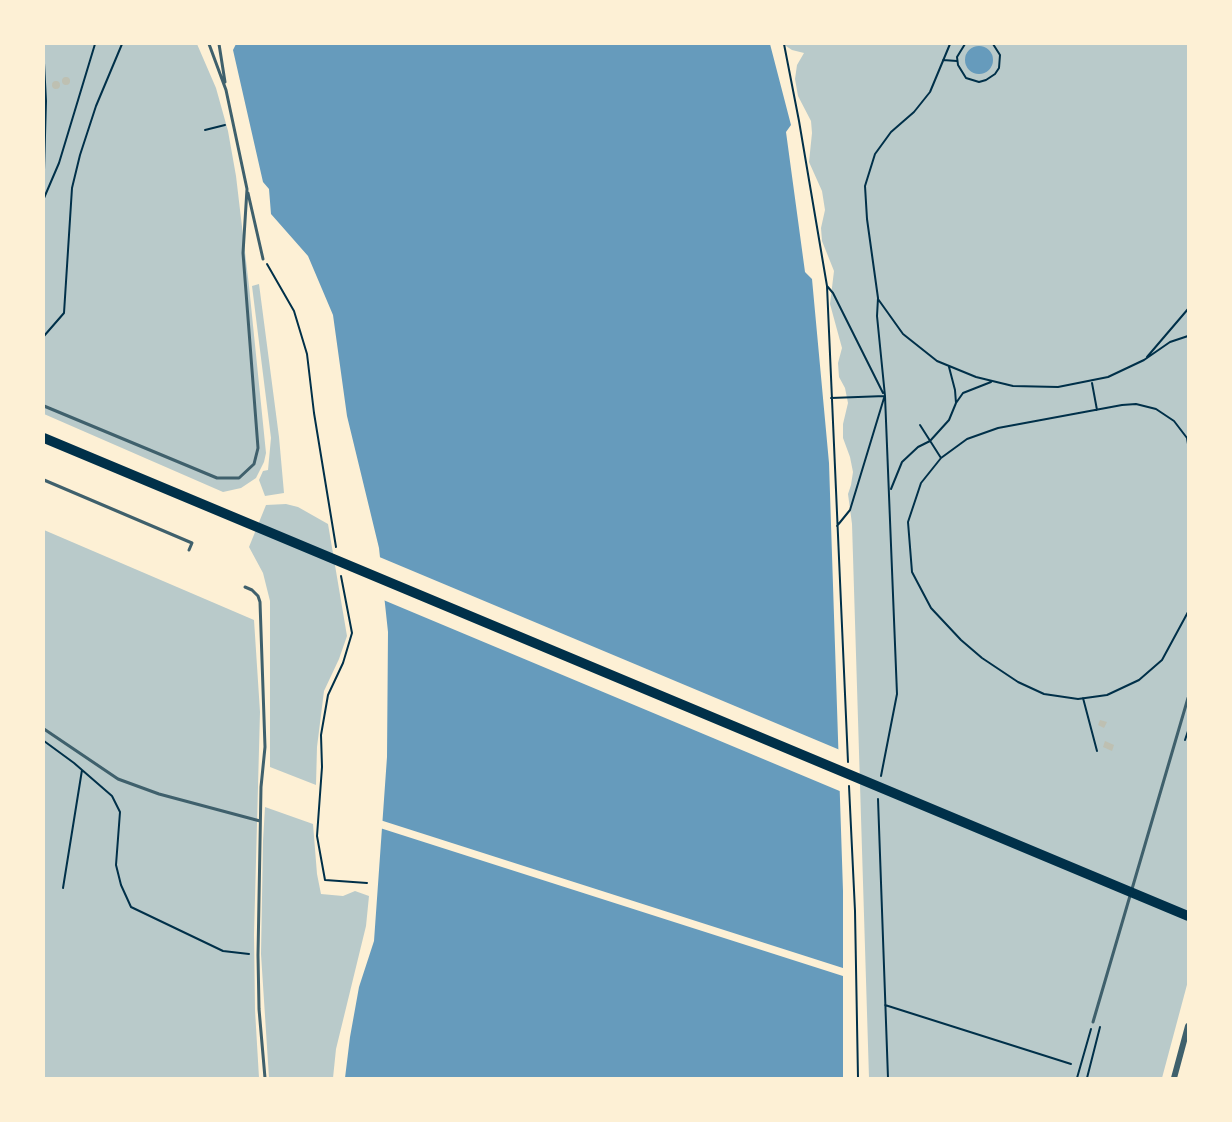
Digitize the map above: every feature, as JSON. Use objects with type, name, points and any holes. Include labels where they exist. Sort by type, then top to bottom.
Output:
[{"type":"highway","points":[[44,438],[1188,916]]},
{"type":"street","points":[[1174,1078],[1188,1026]]},
{"type":"lane","points":[[209,44],[226,90]]},
{"type":"lane","points":[[219,44],[226,90],[263,259]]},
{"type":"lane","points":[[44,406],[217,478],[239,478],[254,464],[258,448],[243,253],[247,189]]},
{"type":"lane","points":[[44,480],[192,543],[189,550]]},
{"type":"lane","points":[[245,587],[252,590],[260,602],[265,747],[260,821],[258,955],[259,1009],[265,1078]]},
{"type":"lane","points":[[1093,1022],[1188,698]]},
{"type":"lane","points":[[44,729],[118,779],[159,794],[260,821]]},
{"type":"path","points":[[44,198],[59,163],[95,44]]},
{"type":"path","points":[[44,336],[64,314],[72,188],[96,106],[122,44]]},
{"type":"path","points":[[784,44],[827,286],[849,771]]},
{"type":"path","points":[[881,776],[897,693],[885,396],[877,316],[878,298],[867,219],[865,186],[875,154],[891,132],[914,112],[930,92],[950,44]]},
{"type":"path","points":[[964,44],[957,61],[961,72],[966,78],[979,82],[995,75],[1000,61],[997,48],[993,44]]},
{"type":"path","points":[[943,60],[957,61]]},
{"type":"path","points":[[44,63],[44,170]]},
{"type":"path","points":[[205,130],[234,123]]},
{"type":"path","points":[[263,259],[294,311],[307,354],[335,546]]},
{"type":"path","points":[[827,286],[833,293],[885,396],[850,510],[837,526]]},
{"type":"path","points":[[878,298],[903,334],[937,361],[992,382],[1013,386],[1058,387],[1108,378],[1144,360],[1170,342],[1188,336]]},
{"type":"path","points":[[1144,360],[1188,309]]},
{"type":"path","points":[[949,367],[956,403]]},
{"type":"path","points":[[890,492],[902,462],[918,447],[930,441],[949,420],[963,393],[992,382]]},
{"type":"path","points":[[1092,382],[1097,410]]},
{"type":"path","points":[[831,398],[885,396]]},
{"type":"path","points":[[1188,444],[1187,438],[1174,421],[1156,409],[1136,404],[998,428],[967,439],[941,459],[921,483],[908,522],[912,572],[931,608],[961,640],[1018,682],[1044,694],[1083,698],[1107,695],[1139,680],[1162,660],[1188,612]]},
{"type":"path","points":[[920,425],[941,459]]},
{"type":"path","points":[[340,569],[352,633],[343,663],[328,695],[321,735],[322,768],[317,836],[325,880],[367,883]]},
{"type":"path","points":[[1083,698],[1097,751]]},
{"type":"path","points":[[44,741],[112,795],[120,812],[116,865],[121,885],[131,907],[223,951],[258,955]]},
{"type":"path","points":[[63,888],[82,770]]},
{"type":"path","points":[[849,782],[855,910],[858,1078]]},
{"type":"path","points":[[878,796],[888,1078]]},
{"type":"path","points":[[885,1005],[1071,1064]]},
{"type":"path","points":[[1077,1078],[1093,1022]]},
{"type":"shaded area","points":[[44,44],[197,44],[216,88],[228,131],[236,176],[266,453],[256,478],[241,488],[223,492],[44,414]]},
{"type":"shaded area","points":[[783,44],[1188,44],[1188,981],[1162,1078],[869,1078],[852,524],[848,494],[853,472],[843,438],[843,424],[848,403],[845,388],[839,377],[838,363],[842,348],[830,304],[834,271],[822,241],[821,228],[825,210],[822,191],[809,162],[811,121],[798,96],[795,79],[797,65],[804,53],[792,50]]},
{"type":"shaded area","points":[[259,284],[284,493],[265,496],[259,480],[263,471],[268,470],[271,438],[252,286]]},
{"type":"shaded area","points":[[286,504],[298,507],[328,524],[347,636],[324,691],[317,747],[316,785],[270,767],[270,601],[263,573],[249,547],[266,505]]},
{"type":"shaded area","points":[[44,530],[254,620],[260,712],[254,935],[259,1078],[44,1078]]},
{"type":"shaded area","points":[[265,807],[313,824],[321,894],[343,896],[355,891],[369,896],[366,926],[336,1049],[333,1078],[269,1078],[261,954]]},
{"type":"water","points":[[236,44],[770,44],[791,125],[786,132],[805,272],[812,279],[829,463],[843,891],[843,1078],[345,1078],[359,987],[374,941],[387,757],[388,632],[379,548],[347,416],[333,315],[308,256],[271,214],[269,189],[263,182],[233,50]]},
{"type":"water","points":[[979,46],[989,50],[993,60],[989,70],[979,74],[969,70],[965,60],[969,50]]},
{"type":"pier","points":[[377,556],[840,750],[842,792],[381,599]]},
{"type":"pier","points":[[380,820],[846,969],[846,977],[380,828]]},
{"type":"building","points":[[66,77],[70,81],[66,85],[62,81]]},
{"type":"building","points":[[56,81],[60,85],[56,89],[52,85]]},
{"type":"building","points":[[1100,720],[1107,722],[1104,728],[1098,725]]},
{"type":"building","points":[[1105,741],[1114,745],[1112,751],[1103,747]]}]
